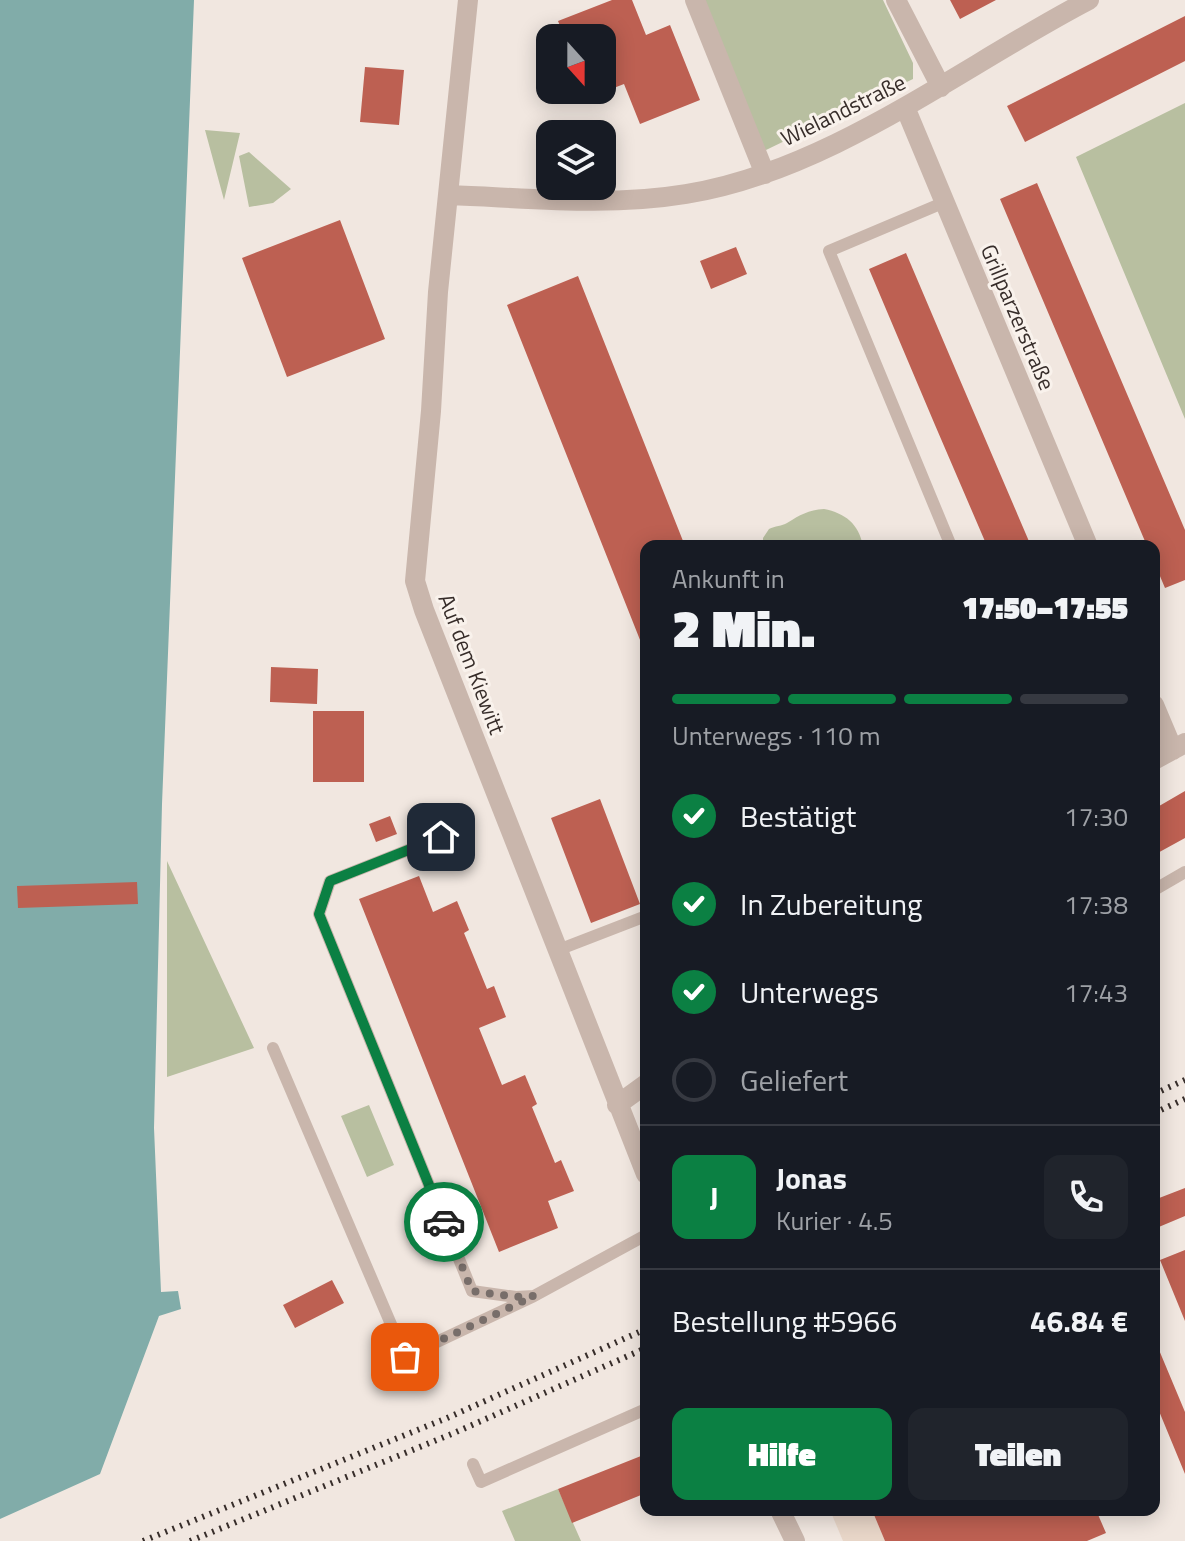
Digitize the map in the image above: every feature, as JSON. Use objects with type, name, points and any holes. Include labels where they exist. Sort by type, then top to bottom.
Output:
[{"type":"street","name":"Auf dem Kiewitt","points":[[468,0],[438,292],[431,411],[415,581],[640,1160]]},
{"type":"street","name":"Wielandstraße","points":[[695,0],[765,174]]},
{"type":"street","name":"Wielandstraße","points":[[896,0],[941,87]]},
{"type":"street","name":"Wielandstraße","points":[[450,195],[604,202],[687,194],[765,174],[905,107],[1023,35],[1089,0]]},
{"type":"street","name":"Grillparzerstraße","points":[[905,107],[1086,540]]},
{"type":"street","points":[[1160,715],[1179,746],[1160,757]]},
{"type":"street","points":[[617,1105],[640,1088]]},
{"type":"street","points":[[783,1516],[795,1541]]},
{"type":"lane","points":[[945,202],[829,251],[949,540]]},
{"type":"lane","points":[[441,837],[330,881],[319,914],[472,1291],[516,1297],[534,1296]]},
{"type":"lane","points":[[1160,887],[1185,872]]},
{"type":"lane","points":[[558,950],[640,918]]},
{"type":"lane","points":[[273,1048],[405,1357],[534,1296],[640,1238]]},
{"type":"lane","points":[[473,1464],[481,1482],[640,1412]]},
{"type":"green space","points":[[699,0],[883,0],[913,63],[913,79],[766,150],[755,146]]},
{"type":"green space","points":[[1185,103],[1185,419],[1076,157]]},
{"type":"green space","points":[[205,130],[240,133],[224,200]]},
{"type":"green space","points":[[249,152],[291,189],[273,203],[249,207],[239,156]]},
{"type":"green space","points":[[824,509],[838,513],[850,521],[861,540],[763,540],[769,529]]},
{"type":"green space","points":[[167,861],[254,1048],[167,1077]]},
{"type":"green space","points":[[369,1105],[394,1165],[367,1177],[341,1116]]},
{"type":"green space","points":[[558,1489],[581,1541],[515,1541],[502,1511]]},
{"type":"shaded area","points":[[833,1516],[875,1516],[885,1541],[843,1541]]},
{"type":"water","points":[[0,0],[194,0],[162,804],[154,1128],[161,1292],[178,1291],[181,1309],[159,1316],[100,1474],[0,1519]]},
{"type":"building","points":[[612,0],[632,0],[646,35],[670,25],[700,100],[640,124],[624,84],[616,87],[616,24],[559,24],[558,21]]},
{"type":"building","points":[[950,0],[996,0],[960,19]]},
{"type":"building","points":[[1185,16],[1185,61],[1025,142],[1007,106]]},
{"type":"building","points":[[365,67],[404,70],[399,125],[360,122]]},
{"type":"building","points":[[1037,183],[1185,530],[1185,580],[1165,588],[1160,576],[1160,540],[1144,540],[1000,199]]},
{"type":"building","points":[[340,220],[385,339],[287,377],[242,258]]},
{"type":"building","points":[[736,247],[747,274],[711,289],[700,261]]},
{"type":"building","points":[[906,253],[1028,540],[984,540],[869,269]]},
{"type":"building","points":[[578,276],[683,540],[640,540],[640,640],[507,305]]},
{"type":"building","points":[[271,667],[318,669],[317,704],[270,702]]},
{"type":"building","points":[[313,711],[364,711],[364,782],[313,782]]},
{"type":"building","points":[[1185,791],[1185,838],[1160,852],[1160,806]]},
{"type":"building","points":[[600,799],[640,904],[591,923],[551,818]]},
{"type":"building","points":[[390,816],[397,834],[376,842],[369,824]]},
{"type":"building","points":[[419,876],[433,912],[457,901],[469,930],[464,933],[487,989],[494,986],[506,1017],[479,1028],[502,1085],[525,1075],[537,1104],[532,1107],[555,1163],[561,1160],[574,1191],[548,1201],[558,1228],[499,1252],[359,899]]},
{"type":"building","points":[[137,882],[138,904],[18,908],[17,886]]},
{"type":"building","points":[[1185,1188],[1185,1216],[1160,1226],[1160,1198]]},
{"type":"building","points":[[1185,1250],[1185,1321],[1160,1260]]},
{"type":"building","points":[[332,1280],[344,1303],[295,1328],[283,1305]]},
{"type":"building","points":[[1160,1352],[1185,1412],[1185,1474],[1160,1414]]},
{"type":"building","points":[[640,1456],[640,1495],[572,1523],[558,1489]]},
{"type":"building","points":[[875,1516],[1099,1516],[1106,1533],[1087,1541],[885,1541]]},
{"type":"railway","points":[[1160,1091],[1185,1080]]},
{"type":"railway","points":[[1160,1110],[1185,1099]]},
{"type":"railway","points":[[143,1541],[447,1418],[640,1332]]},
{"type":"railway","points":[[190,1541],[454,1433],[640,1351]]},
{"type":"way so far","points":[[405,1357],[534,1296],[516,1297],[472,1291],[444,1222]]},
{"type":"route","points":[[441,837],[330,881],[319,914],[444,1222]]}]
